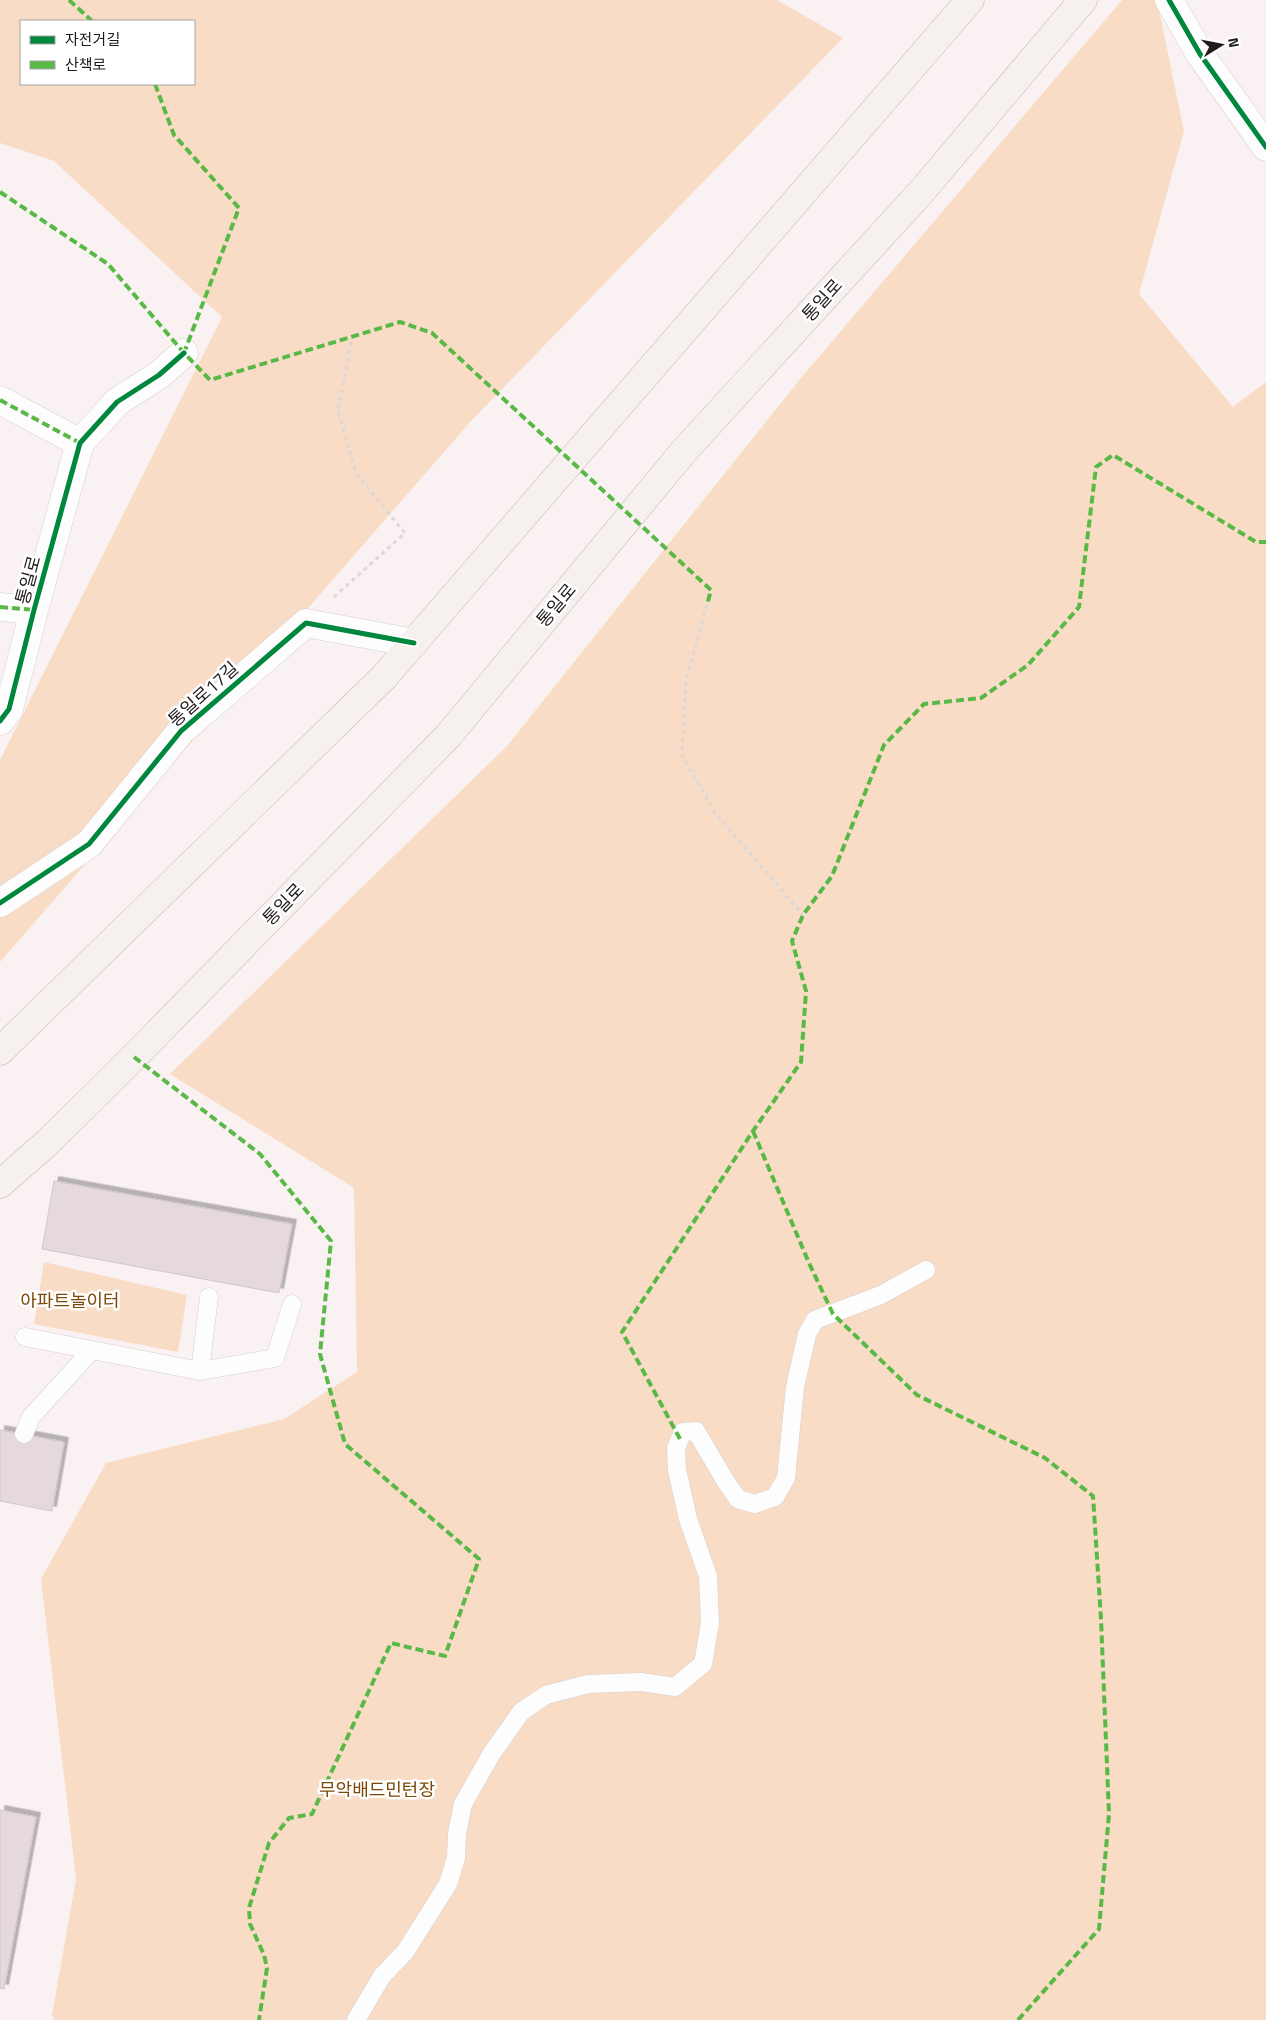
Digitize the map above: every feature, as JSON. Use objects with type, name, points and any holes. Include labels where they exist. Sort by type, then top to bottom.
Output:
[{"type":"main road","points":[[0,1051],[384,677],[970,0]]},
{"type":"main road","name":"통일로","points":[[0,1184],[48,1142],[134,1057],[448,736],[684,451],[922,191],[1083,0]]},
{"type":"street","points":[[1169,0],[1200,54],[1266,147]]},
{"type":"street","points":[[0,400],[80,443],[117,402],[158,376],[184,353]]},
{"type":"street","name":"통일로","points":[[0,722],[9,709],[80,443]]},
{"type":"street","points":[[0,607],[34,610]]},
{"type":"street","points":[[306,623],[414,643]]},
{"type":"street","name":"통일로17길","points":[[0,903],[89,844],[181,731],[306,623]]},
{"type":"lane","points":[[356,2020],[382,1976],[405,1952],[448,1884],[456,1858],[463,1804],[492,1753],[522,1712],[546,1695],[588,1684],[641,1682],[675,1686],[703,1664],[710,1623],[708,1576],[688,1519],[677,1470],[676,1448],[683,1432],[696,1431],[738,1499],[755,1504],[775,1497],[786,1478],[795,1387],[807,1334],[815,1320],[881,1295],[926,1270]]},
{"type":"lane","points":[[200,1372],[209,1296]]},
{"type":"lane","points":[[25,1337],[200,1372],[275,1358],[292,1304]]},
{"type":"lane","points":[[24,1434],[31,1417],[92,1350]]},
{"type":"path","points":[[306,623],[404,533],[356,472],[338,412],[352,338]]},
{"type":"path","points":[[707,605],[686,681],[682,755],[716,814],[803,915]]},
{"type":"green space","points":[[0,0],[777,0],[843,38],[471,421],[0,962],[0,760],[222,317],[54,161],[0,143]]},
{"type":"green space","name":"무악배드민턴장","points":[[1122,0],[1157,0],[1184,131],[1139,294],[1233,407],[1266,382],[1266,2020],[54,2020],[52,2015],[76,1879],[41,1579],[106,1463],[284,1419],[357,1372],[354,1188],[170,1074],[507,746],[801,378]]},
{"type":"green space","name":"아파트놀이터","points":[[44,1262],[187,1295],[178,1352],[34,1324]]},
{"type":"building","points":[[54,1181],[292,1224],[279,1293],[42,1249]]},
{"type":"building","points":[[0,1430],[64,1442],[52,1511],[0,1501]]},
{"type":"building","points":[[0,1810],[36,1817],[4,1989],[0,1988]]},
{"type":"marked path","points":[[69,0],[91,20]]},
{"type":"marked path","points":[[155,85],[174,135],[239,208],[184,353],[181,356]]},
{"type":"marked path","points":[[0,192],[108,264],[184,353],[210,380],[400,322],[432,333],[711,590],[707,605]]},
{"type":"marked path","points":[[0,400],[80,443]]},
{"type":"marked path","points":[[680,1439],[622,1332],[753,1131],[801,1062],[806,991],[792,941],[803,915],[832,876],[884,745],[924,704],[981,698],[1028,665],[1079,607],[1096,467],[1113,455],[1256,542],[1266,542]]},
{"type":"marked path","points":[[0,607],[34,610]]},
{"type":"marked path","points":[[134,1057],[260,1154],[331,1241],[320,1354],[345,1444],[479,1559],[445,1656],[391,1643],[312,1814],[289,1818],[269,1843],[249,1908],[250,1924],[264,1955],[267,1968],[259,2020]]},
{"type":"marked path","points":[[753,1131],[809,1263],[833,1314],[917,1395],[1045,1458],[1093,1496],[1101,1619],[1109,1814],[1099,1929],[1018,2020]]},
{"type":"cycle path","points":[[1169,0],[1200,54],[1266,147]]},
{"type":"cycle path","points":[[0,721],[9,709],[80,443],[117,402],[159,375],[184,353]]},
{"type":"cycle path","points":[[0,903],[89,844],[181,731],[306,623],[414,643]]}]
